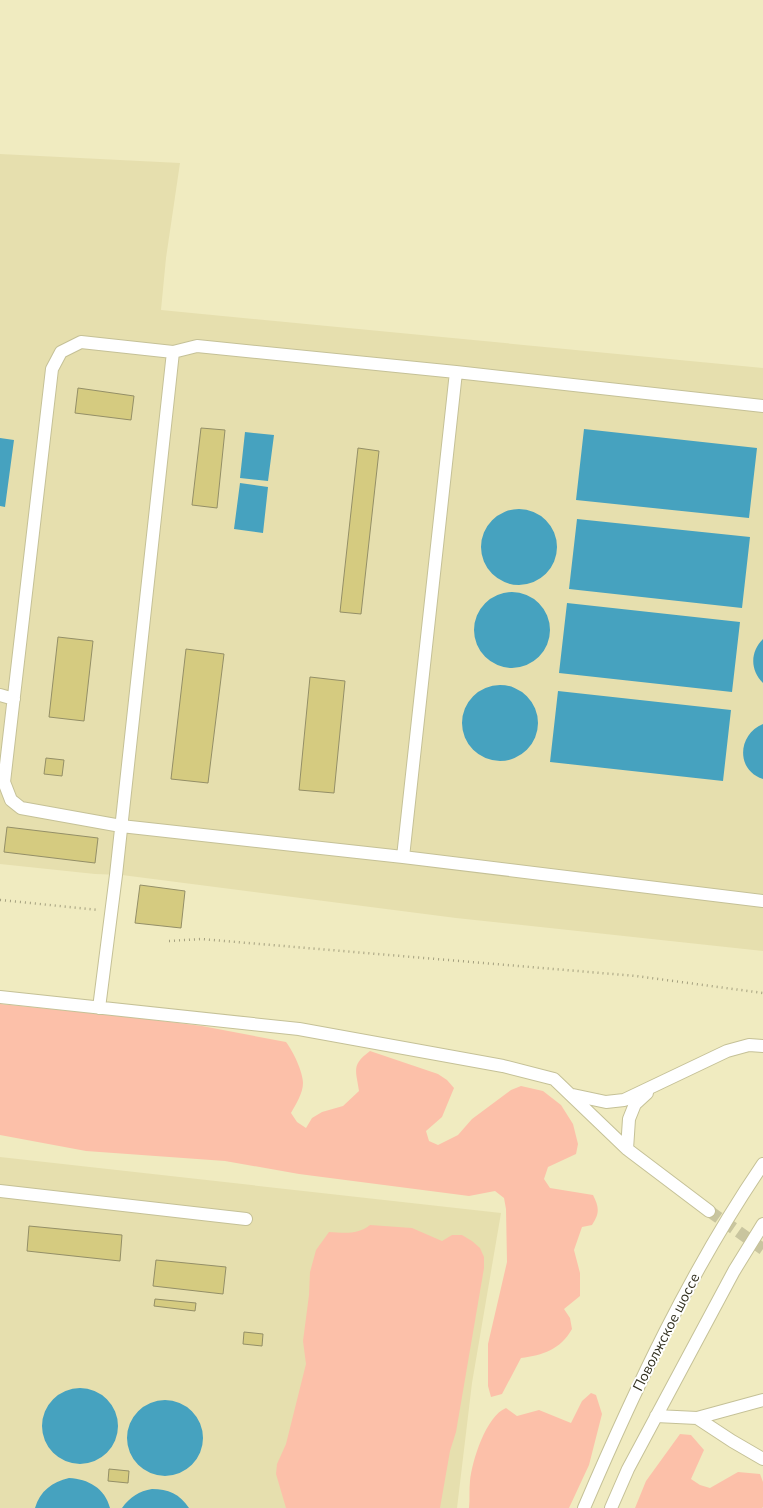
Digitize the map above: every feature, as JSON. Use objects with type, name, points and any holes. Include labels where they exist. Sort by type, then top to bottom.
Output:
[{"type":"street","points":[[763,406],[197,346],[173,352],[81,342],[61,352],[52,369],[4,782],[11,800],[21,808],[121,826],[763,900]]},
{"type":"street","points":[[99,1008],[173,352]]},
{"type":"street","points":[[403,857],[456,372]]},
{"type":"street","points":[[0,695],[14,698]]},
{"type":"street","points":[[0,996],[299,1029],[484,1063],[554,1079],[573,1095],[627,1149],[709,1211]]},
{"type":"street","points":[[573,1095],[606,1102],[624,1100],[727,1051],[750,1045],[763,1046]]},
{"type":"street","points":[[627,1149],[629,1120],[636,1104],[657,1085]]},
{"type":"street","name":"Поволжское шоссе","points":[[584,1508],[624,1414],[706,1253],[763,1164]]},
{"type":"street","points":[[0,1190],[246,1219]]},
{"type":"street","points":[[611,1508],[628,1468],[734,1272],[763,1224]]},
{"type":"street","points":[[656,1416],[697,1418],[763,1400]]},
{"type":"street","points":[[697,1418],[763,1459]]},
{"type":"path","points":[[0,900],[111,911]]},
{"type":"path","points":[[169,941],[201,939],[577,970],[763,993]]},
{"type":"shaded area","points":[[0,154],[180,163],[166,258],[161,310],[763,368],[763,951],[456,918],[122,875],[0,864]]},
{"type":"shaded area","points":[[0,1004],[202,1026],[286,1042],[297,1062],[303,1083],[301,1095],[291,1113],[297,1122],[306,1128],[312,1118],[322,1112],[343,1106],[359,1091],[356,1073],[357,1064],[370,1051],[438,1074],[454,1088],[442,1117],[426,1131],[429,1141],[438,1145],[458,1135],[472,1119],[511,1090],[521,1086],[543,1091],[561,1105],[573,1124],[578,1144],[576,1154],[548,1167],[544,1179],[550,1188],[593,1195],[597,1207],[595,1221],[592,1225],[582,1227],[574,1250],[580,1273],[580,1296],[564,1309],[570,1318],[572,1329],[556,1347],[544,1353],[521,1358],[502,1394],[491,1397],[488,1386],[488,1344],[507,1262],[506,1209],[504,1198],[495,1191],[469,1196],[299,1174],[225,1161],[86,1151],[0,1135]]},
{"type":"shaded area","points":[[0,1157],[501,1213],[472,1383],[457,1508],[0,1508]]},
{"type":"shaded area","points":[[370,1225],[412,1228],[442,1241],[452,1235],[462,1235],[480,1248],[484,1257],[484,1268],[456,1432],[450,1451],[440,1508],[286,1508],[276,1474],[277,1464],[286,1444],[306,1364],[303,1341],[310,1272],[316,1250],[329,1232],[356,1232]]},
{"type":"shaded area","points":[[591,1393],[596,1395],[602,1414],[589,1465],[569,1508],[469,1508],[470,1481],[477,1451],[486,1429],[499,1413],[506,1408],[517,1416],[539,1410],[571,1423],[582,1401]]},
{"type":"shaded area","points":[[680,1434],[691,1435],[704,1450],[691,1479],[700,1485],[710,1488],[738,1472],[760,1474],[763,1482],[763,1507],[635,1508],[646,1481]]},
{"type":"water","points":[[584,429],[757,448],[749,518],[576,500]]},
{"type":"water","points":[[245,432],[274,435],[268,481],[240,478]]},
{"type":"water","points":[[0,438],[14,440],[5,507],[0,506]]},
{"type":"water","points":[[240,483],[268,487],[263,533],[234,529]]},
{"type":"water","points":[[519,509],[534,512],[546,520],[554,532],[557,547],[554,562],[546,574],[534,582],[519,585],[504,582],[492,574],[484,562],[481,547],[484,532],[492,520],[504,512]]},
{"type":"water","points":[[577,519],[750,537],[742,608],[569,589]]},
{"type":"water","points":[[512,592],[527,595],[539,603],[547,615],[550,630],[547,645],[539,657],[527,665],[512,668],[497,665],[485,657],[477,645],[474,630],[477,615],[485,603],[497,595]]},
{"type":"water","points":[[567,603],[740,622],[732,692],[559,673]]},
{"type":"water","points":[[763,639],[763,683],[756,672],[753,661],[756,650]]},
{"type":"water","points":[[500,685],[515,688],[527,696],[535,708],[538,723],[535,738],[527,750],[515,758],[500,761],[485,758],[473,750],[465,738],[462,723],[465,708],[473,696],[485,688]]},
{"type":"water","points":[[558,691],[731,710],[723,781],[550,762]]},
{"type":"water","points":[[763,724],[763,779],[748,768],[743,752],[749,736]]},
{"type":"water","points":[[80,1388],[95,1391],[107,1399],[115,1411],[118,1426],[115,1441],[107,1453],[95,1461],[80,1464],[65,1461],[53,1453],[45,1441],[42,1426],[45,1411],[53,1399],[65,1391]]},
{"type":"water","points":[[165,1400],[180,1403],[192,1411],[200,1423],[203,1438],[200,1453],[192,1465],[180,1473],[165,1476],[150,1473],[138,1465],[130,1453],[127,1438],[130,1423],[138,1411],[150,1403]]},
{"type":"water","points":[[69,1478],[83,1480],[95,1486],[104,1495],[110,1508],[35,1508],[43,1492],[57,1482]]},
{"type":"water","points":[[152,1489],[173,1493],[182,1499],[189,1508],[122,1508],[135,1495]]},
{"type":"building","points":[[78,388],[134,396],[131,420],[75,413]]},
{"type":"building","points":[[201,428],[225,430],[217,508],[192,505]]},
{"type":"building","points":[[358,448],[379,451],[361,614],[340,612]]},
{"type":"building","points":[[58,637],[93,641],[84,721],[49,717]]},
{"type":"building","points":[[186,649],[224,654],[208,783],[171,779]]},
{"type":"building","points":[[310,677],[345,681],[334,793],[299,790]]},
{"type":"building","points":[[46,758],[64,760],[62,776],[44,774]]},
{"type":"building","points":[[7,827],[98,838],[95,863],[4,852]]},
{"type":"building","points":[[140,885],[185,891],[181,928],[135,923]]},
{"type":"building","points":[[29,1226],[122,1235],[120,1261],[27,1251]]},
{"type":"building","points":[[156,1260],[226,1267],[223,1294],[153,1286]]},
{"type":"building","points":[[155,1299],[196,1303],[195,1311],[154,1306]]},
{"type":"building","points":[[244,1332],[263,1334],[262,1346],[243,1344]]},
{"type":"building","points":[[109,1469],[129,1471],[128,1483],[108,1481]]},
{"type":"tunnel","points":[[709,1211],[763,1249]]}]
